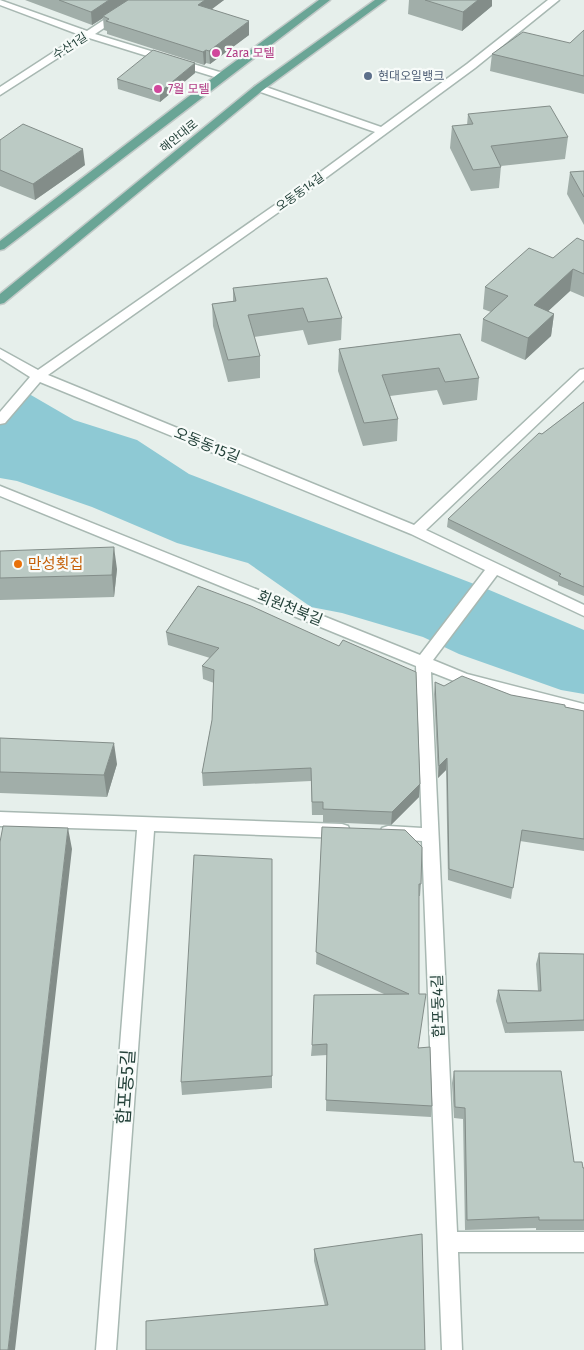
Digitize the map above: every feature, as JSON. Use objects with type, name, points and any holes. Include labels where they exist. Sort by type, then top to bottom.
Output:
[{"type":"main road","name":"해안대로","points":[[0,247],[222,76],[325,0]]},
{"type":"main road","name":"해안대로","points":[[0,300],[259,88],[381,0]]},
{"type":"street","name":"수산1길","points":[[0,92],[141,0]]},
{"type":"street","name":"오동동14길","points":[[0,420],[38,376],[289,200],[471,66],[554,0]]},
{"type":"street","points":[[0,2],[88,34],[222,76]]},
{"type":"street","points":[[259,88],[383,131]]},
{"type":"street","name":"오동동15길","points":[[0,353],[38,376],[416,531],[584,611]]},
{"type":"street","points":[[416,531],[584,373]]},
{"type":"street","name":"회원천북길","points":[[0,491],[464,679],[584,710]]},
{"type":"street","points":[[423,662],[494,569]]},
{"type":"street","name":"합포동4길","points":[[423,662],[452,1350]]},
{"type":"street","points":[[0,818],[431,835]]},
{"type":"street","name":"합포동5길","points":[[106,1350],[146,824]]},
{"type":"street","points":[[448,1242],[584,1242]]},
{"type":"water","points":[[24,391],[74,420],[137,440],[189,474],[487,589],[584,630],[584,694],[561,690],[459,654],[423,637],[342,613],[311,607],[248,563],[177,543],[92,507],[17,481],[0,478],[0,420]]},
{"type":"building","points":[[59,0],[109,0],[91,12]]},
{"type":"building","points":[[128,0],[205,0],[198,5],[249,21],[209,51],[203,52],[106,21],[109,19],[103,16]]},
{"type":"building","points":[[425,0],[478,0],[463,12]]},
{"type":"building","points":[[584,30],[584,76],[492,54],[523,32],[570,43]]},
{"type":"building","points":[[153,50],[195,63],[160,92],[117,79]]},
{"type":"building","points":[[550,106],[568,137],[491,146],[501,167],[473,170],[452,126],[473,124],[468,114]]},
{"type":"building","points":[[23,124],[83,149],[33,184],[0,170],[0,140]]},
{"type":"building","points":[[584,171],[584,197],[570,172]]},
{"type":"building","points":[[577,238],[584,241],[584,274],[573,269],[534,305],[554,314],[528,338],[483,319],[508,296],[485,287],[529,248],[553,258]]},
{"type":"building","points":[[327,278],[342,318],[308,322],[303,308],[248,315],[260,356],[228,360],[212,304],[236,301],[233,288]]},
{"type":"building","points":[[460,334],[479,378],[445,382],[439,368],[382,375],[398,419],[364,423],[339,349]]},
{"type":"building","points":[[584,402],[584,587],[448,519],[539,433],[542,434]]},
{"type":"building","points":[[114,547],[112,575],[0,578],[0,551]]},
{"type":"building","points":[[198,586],[251,606],[339,646],[343,640],[416,672],[420,784],[392,812],[323,809],[323,802],[312,802],[311,768],[202,773],[212,720],[214,670],[202,666],[219,648],[166,632]]},
{"type":"building","points":[[462,676],[511,695],[565,705],[565,707],[584,711],[584,839],[522,830],[513,888],[449,869],[447,758],[439,766],[435,682],[444,686]]},
{"type":"building","points":[[0,738],[114,743],[104,775],[0,772]]},
{"type":"building","points":[[3,826],[68,828],[8,1350],[0,1350],[0,842]]},
{"type":"building","points":[[322,827],[405,830],[422,847],[421,884],[419,884],[419,994],[426,994],[418,1048],[430,1047],[432,1106],[326,1100],[327,1044],[312,1045],[314,995],[409,994],[316,952]]},
{"type":"building","points":[[194,855],[272,859],[272,1076],[181,1082]]},
{"type":"building","points":[[539,953],[584,954],[584,1020],[507,1023],[498,990],[541,991]]},
{"type":"building","points":[[454,1071],[561,1071],[574,1162],[582,1162],[584,1168],[584,1220],[539,1220],[539,1217],[467,1220],[465,1108],[455,1107]]},
{"type":"building","points":[[422,1234],[425,1350],[146,1350],[146,1321],[328,1305],[314,1249]]},
{"type":"place","name":"Zara 모텔","points":[[216,53]]},
{"type":"place","name":"현대오일뱅크","points":[[368,76]]},
{"type":"place","name":"7월 모텔","points":[[158,89]]},
{"type":"place","name":"만성횟집","points":[[18,564]]}]
